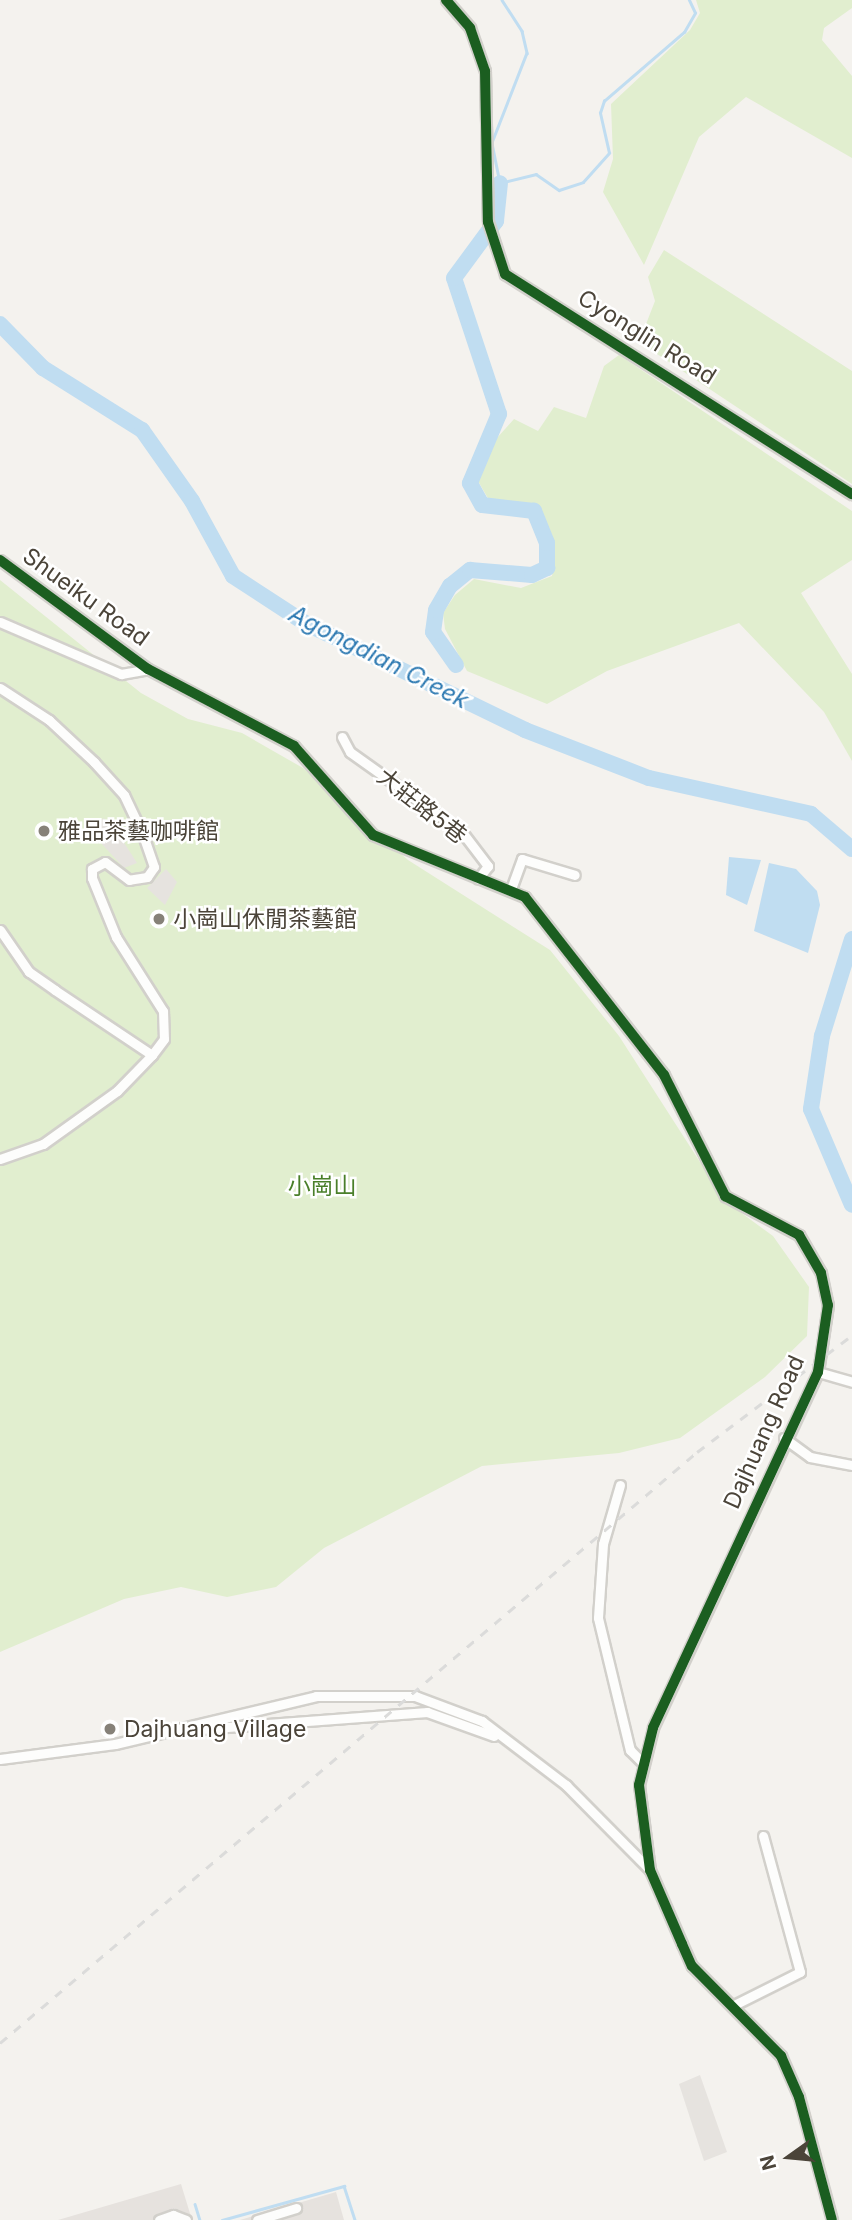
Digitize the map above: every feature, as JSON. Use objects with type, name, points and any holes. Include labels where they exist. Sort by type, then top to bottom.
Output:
[{"type":"street","name":"Cyonglin Road","points":[[446,0],[470,28],[485,71],[488,222],[505,274],[524,288],[587,322],[852,494]]},
{"type":"street","name":"Shueiku Road","points":[[0,560],[148,669]]},
{"type":"street","points":[[0,622],[121,674],[148,669]]},
{"type":"street","name":"Dajhuang Road","points":[[148,669],[294,746],[373,835],[478,879],[511,889],[525,897],[664,1075],[725,1196],[799,1235],[821,1273],[828,1305],[818,1373],[784,1438],[641,1761],[650,1870],[692,1966],[733,2006],[791,2075],[832,2220]]},
{"type":"street","points":[[0,688],[49,720],[94,762],[124,795],[143,835],[154,867],[147,877],[129,880],[105,862],[92,869],[111,927],[163,1010],[164,1039],[117,1091],[43,1144],[0,1159]]},
{"type":"street","name":"大莊路5巷","points":[[342,737],[350,752],[462,832],[488,866],[478,879]]},
{"type":"street","points":[[511,889],[522,859],[575,875]]},
{"type":"street","points":[[0,930],[29,972],[152,1055]]},
{"type":"street","points":[[818,1373],[852,1382]]},
{"type":"street","points":[[784,1438],[810,1457],[852,1465]]},
{"type":"street","points":[[620,1485],[603,1544],[598,1618],[630,1750],[641,1761]]},
{"type":"street","points":[[0,1759],[170,1731],[316,1696],[415,1696],[482,1721],[502,1740],[566,1785],[650,1870]]},
{"type":"street","points":[[170,1731],[427,1712],[502,1740]]},
{"type":"street","points":[[733,2006],[800,1972],[762,1836]]},
{"type":"street","points":[[257,2220],[296,2208]]},
{"type":"street","points":[[159,2220],[186,2220]]},
{"type":"shaded area","points":[[104,818],[137,863],[124,868],[89,830]]},
{"type":"shaded area","points":[[166,869],[177,882],[165,905],[147,888]]},
{"type":"shaded area","points":[[700,2075],[727,2152],[704,2161],[679,2084]]},
{"type":"shaded area","points":[[181,2184],[192,2220],[58,2220]]},
{"type":"shaded area","points":[[336,2192],[344,2220],[240,2220]]},
{"type":"green space","points":[[696,0],[852,0],[852,8],[824,28],[822,40],[852,76],[852,158],[746,97],[699,137],[644,265],[603,192],[613,159],[611,104],[690,30],[700,13]]},
{"type":"green space","points":[[664,250],[852,371],[852,484],[639,342],[655,301],[648,277]]},
{"type":"green space","points":[[619,355],[852,511],[852,560],[801,593],[852,674],[852,761],[824,712],[739,623],[607,671],[547,704],[467,671],[445,629],[443,613],[455,595],[474,579],[521,588],[552,576],[554,562],[541,508],[489,500],[478,481],[487,449],[514,419],[538,431],[554,407],[586,418],[604,366]]},
{"type":"green space","name":"小崗山","points":[[0,580],[141,693],[188,719],[242,733],[303,768],[408,860],[550,950],[619,1036],[725,1201],[773,1236],[809,1287],[807,1336],[765,1377],[680,1438],[619,1453],[482,1466],[324,1548],[276,1587],[227,1597],[181,1587],[124,1599],[0,1652]]},
{"type":"water","points":[[729,857],[761,860],[747,905],[726,895]]},
{"type":"water","points":[[769,863],[796,869],[817,891],[820,905],[808,953],[754,931]]},
{"type":"waterway","points":[[502,0],[522,31],[527,53],[492,143],[500,183],[536,174],[559,190],[583,182],[609,153],[600,113],[604,101],[684,32],[695,13],[689,0]]},
{"type":"waterway","points":[[456,665],[433,632],[436,610],[450,586],[470,570],[532,575],[547,568],[547,543],[534,511],[482,505],[470,483],[499,414],[454,278],[496,221],[500,183]]},
{"type":"waterway","name":"Agongdian Creek","points":[[0,324],[43,368],[142,430],[192,501],[233,576],[305,623],[525,730],[649,778],[811,814],[852,849]]},
{"type":"waterway","name":"Agongdian Creek","points":[[852,939],[822,1036],[811,1109],[852,1205]]},
{"type":"waterway","points":[[222,2220],[344,2186],[355,2220]]},
{"type":"waterway","points":[[195,2204],[200,2220]]},
{"type":"railway","points":[[0,2043],[697,1452],[852,1335]]},
{"type":"cycle path","points":[[446,0],[470,28],[485,71],[488,222],[505,274],[852,494]]},
{"type":"cycle path","points":[[0,560],[148,669],[294,746],[373,835],[525,897],[664,1075],[725,1196],[799,1235],[821,1273],[828,1305],[818,1372],[653,1728],[639,1785],[650,1870],[682,1944],[692,1966],[781,2056],[799,2097],[832,2220]]},
{"type":"place","name":"雅品茶藝咖啡館","points":[[44,831]]},
{"type":"place","name":"小崗山休閒茶藝館","points":[[159,919]]},
{"type":"place","name":"Dajhuang Village","points":[[110,1729]]}]
